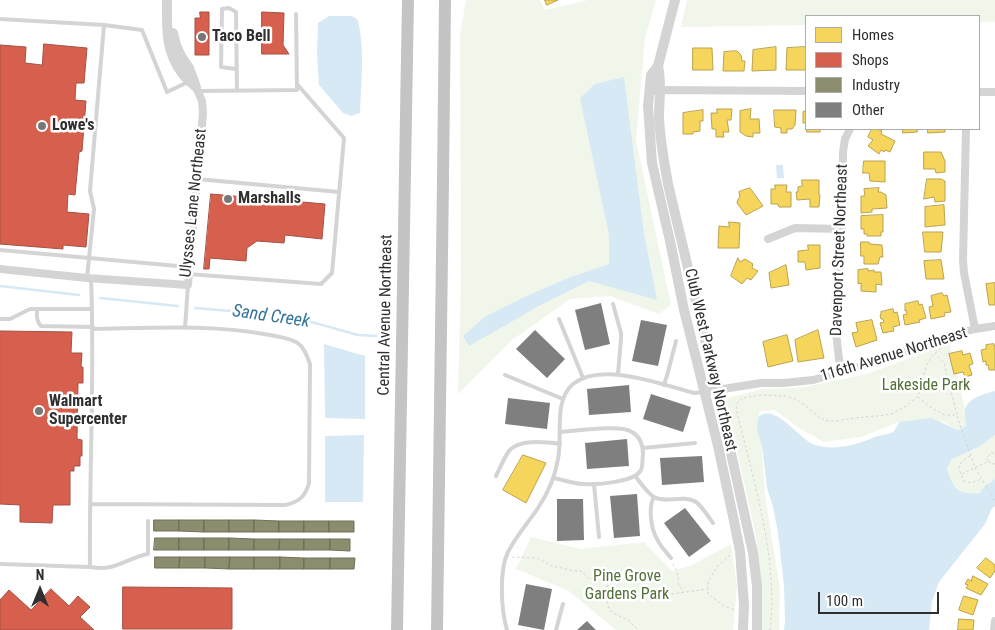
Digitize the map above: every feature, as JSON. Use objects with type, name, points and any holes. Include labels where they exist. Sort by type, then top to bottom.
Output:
[{"type":"highway","name":"Central Avenue Northeast","points":[[397,630],[408,0]]},
{"type":"highway","points":[[437,630],[445,0]]},
{"type":"street","points":[[167,0],[169,47],[182,74],[195,86]]},
{"type":"street","points":[[173,0],[173,33],[195,86]]},
{"type":"street","points":[[675,0],[658,66],[651,75],[648,116],[652,163],[684,310],[718,446],[740,551],[744,605],[743,630]]},
{"type":"street","name":"Club West Parkway Northeast","points":[[658,66],[661,90],[659,115],[662,151],[753,553],[757,586],[757,630]]},
{"type":"street","name":"Ulysses Lane Northeast","points":[[0,269],[188,285],[203,113],[202,101],[195,86]]},
{"type":"street","points":[[649,92],[661,90],[805,91]]},
{"type":"street","points":[[980,92],[995,92]]},
{"type":"street","name":"Davenport Street Northeast","points":[[842,372],[835,324],[835,304],[841,253],[843,152],[850,130]]},
{"type":"street","points":[[966,130],[963,260],[975,329]]},
{"type":"street","points":[[768,239],[795,228],[841,229]]},
{"type":"street","name":"116th Avenue Northeast","points":[[704,392],[761,383],[813,380],[873,363],[945,337],[995,326]]},
{"type":"street","points":[[994,630],[995,621]]},
{"type":"lane","points":[[236,69],[221,67],[222,9],[229,8],[236,12],[237,91]]},
{"type":"lane","points":[[0,18],[104,25],[142,30],[167,92],[195,86],[237,91],[297,90],[296,14]]},
{"type":"lane","points":[[90,567],[93,328],[89,278],[94,210],[90,190],[104,25]]},
{"type":"lane","points":[[0,250],[90,258],[321,284],[332,274],[344,138],[297,84]]},
{"type":"lane","points":[[197,179],[339,192]]},
{"type":"lane","points":[[185,328],[188,285]]},
{"type":"lane","points":[[613,304],[622,339],[618,374]]},
{"type":"lane","points":[[0,319],[10,319],[30,309],[92,309]]},
{"type":"lane","points":[[37,309],[37,319],[41,326],[236,330],[289,339],[300,344],[310,364],[309,483],[306,493],[294,504],[90,504]]},
{"type":"lane","points":[[560,319],[583,378]]},
{"type":"lane","points":[[664,385],[676,341]]},
{"type":"lane","points":[[507,630],[502,613],[504,563],[518,536],[547,495],[554,478],[560,444],[560,408],[563,399],[573,384],[583,378],[602,374],[618,374],[638,377],[694,393],[704,392]]},
{"type":"lane","points":[[505,375],[563,399]]},
{"type":"lane","points":[[554,478],[583,484],[594,484],[626,480],[635,476],[642,469],[643,448],[640,440],[632,431],[620,428],[560,432]]},
{"type":"lane","points":[[496,476],[510,449],[522,443],[548,442],[560,444]]},
{"type":"lane","points":[[643,448],[695,443]]},
{"type":"lane","points":[[635,476],[654,497],[662,500],[689,499],[697,503],[713,524]]},
{"type":"lane","points":[[594,484],[599,537]]},
{"type":"lane","points":[[654,497],[651,502],[651,520],[656,538],[671,558]]},
{"type":"lane","points":[[0,564],[110,567],[148,554],[148,521]]},
{"type":"lane","points":[[556,630],[563,604]]},
{"type":"path","points":[[770,630],[772,597],[770,564],[759,504],[736,412],[736,405],[742,398],[752,396],[785,396],[806,406],[820,418],[828,421],[892,414],[918,396],[930,357],[942,347],[945,337]]},
{"type":"path","points":[[934,353],[944,363],[970,456],[995,501]]},
{"type":"path","points":[[918,396],[930,407],[945,415],[957,415]]},
{"type":"path","points":[[989,461],[987,458],[991,453],[995,453]]},
{"type":"path","points":[[970,456],[959,465],[958,469],[964,482],[977,482],[982,478]]},
{"type":"path","points":[[989,461],[995,464]]},
{"type":"path","points":[[961,474],[989,461]]},
{"type":"path","points":[[733,553],[716,568],[708,582],[708,594],[724,606],[736,610]]},
{"type":"path","points":[[506,556],[537,558],[552,566],[581,571],[589,579],[601,577],[609,583]]},
{"type":"path","points":[[671,558],[677,571],[679,586],[684,592]]},
{"type":"path","points":[[610,591],[607,587],[610,578],[619,581],[620,590]]},
{"type":"path","points":[[610,591],[620,590],[664,595],[708,589]]},
{"type":"path","points":[[610,591],[606,598],[609,609],[628,620],[638,630]]},
{"type":"green space","points":[[466,0],[540,0],[545,10],[588,0],[656,0],[645,38],[636,140],[671,305],[659,314],[610,296],[570,299],[512,340],[458,394],[461,281],[460,35]]},
{"type":"green space","points":[[687,0],[995,0],[995,22],[980,22],[980,15],[805,15],[805,25],[681,27]]},
{"type":"green space","name":"Lakeside Park","points":[[950,343],[965,410],[966,426],[958,430],[943,422],[899,422],[861,437],[824,442],[799,428],[775,410],[759,411],[765,495],[780,589],[779,630],[759,630],[761,609],[756,536],[731,424],[719,400],[763,389],[800,388],[867,374]]},
{"type":"green space","name":"Lakeside Park","points":[[995,435],[995,479],[980,493],[961,491],[951,481],[948,471],[950,462],[957,456],[976,449]]},
{"type":"green space","name":"Pine Grove Gardens Park","points":[[531,537],[581,549],[644,542],[672,571],[690,566],[731,544],[737,587],[733,630],[616,630],[569,591],[516,569]]},
{"type":"water","points":[[329,16],[352,16],[358,20],[362,55],[360,113],[351,116],[343,113],[319,85],[318,23]]},
{"type":"water","points":[[624,77],[644,233],[657,300],[589,281],[537,307],[469,346],[463,336],[486,316],[568,278],[609,264],[609,235],[580,98],[595,84]]},
{"type":"water","points":[[776,165],[783,165],[784,178],[777,178]]},
{"type":"water","points":[[324,344],[365,356],[365,419],[325,418]]},
{"type":"water","points":[[995,391],[995,435],[979,447],[952,459],[947,468],[951,481],[957,489],[966,493],[980,493],[995,479],[995,506],[991,510],[985,524],[939,582],[932,601],[929,630],[784,630],[784,585],[778,533],[767,488],[762,446],[757,429],[758,417],[772,414],[815,445],[838,447],[853,445],[891,433],[899,422],[931,418],[958,430],[966,426],[965,412],[970,402],[977,397]]},
{"type":"water","points":[[364,435],[363,502],[325,502],[325,436]]},
{"type":"building: Homes","points":[[545,0],[558,0],[547,5]]},
{"type":"building: Homes","points":[[776,47],[776,70],[752,71],[753,50]]},
{"type":"building: Homes","points":[[805,47],[805,70],[786,70],[787,48]]},
{"type":"building: Homes","points":[[693,48],[712,48],[713,70],[693,70]]},
{"type":"building: Homes","points":[[737,51],[741,55],[742,61],[745,61],[744,71],[723,71],[724,52]]},
{"type":"building: Homes","points":[[717,109],[732,109],[731,120],[727,120],[729,132],[723,132],[724,137],[716,137],[716,130],[712,129],[711,113],[717,113]]},
{"type":"building: Homes","points":[[751,109],[750,119],[759,119],[760,133],[753,133],[753,137],[746,136],[740,132],[740,111]]},
{"type":"building: Homes","points":[[703,110],[703,121],[700,121],[700,131],[693,132],[693,134],[683,134],[683,113]]},
{"type":"building: Homes","points":[[774,110],[796,110],[795,125],[792,129],[787,129],[787,133],[781,133],[781,128],[775,127]]},
{"type":"building: Homes","points":[[805,111],[805,123],[803,123],[803,112]]},
{"type":"building: Homes","points":[[807,130],[820,130],[820,132],[807,132]]},
{"type":"building: Homes","points":[[872,130],[880,130],[882,131],[881,134],[895,141],[890,152],[881,150],[879,154],[868,146],[873,140],[868,137]]},
{"type":"building: Homes","points":[[903,130],[918,130],[917,132],[903,133]]},
{"type":"building: Homes","points":[[928,130],[945,130],[945,132],[928,133]]},
{"type":"building: Homes","points":[[924,152],[941,152],[945,161],[945,172],[936,173],[935,169],[924,169]]},
{"type":"building: Homes","points":[[864,161],[885,161],[885,182],[870,181],[869,173],[863,173]]},
{"type":"building: Homes","points":[[927,179],[941,179],[945,181],[945,201],[935,202],[934,197],[924,199]]},
{"type":"building: Homes","points":[[802,180],[819,180],[819,207],[810,207],[810,199],[797,200],[796,192],[798,192],[798,187],[802,186]]},
{"type":"building: Homes","points":[[775,185],[787,185],[786,192],[791,192],[791,207],[779,207],[778,204],[771,204],[771,189],[775,189]]},
{"type":"building: Homes","points":[[750,188],[763,206],[746,215],[737,203],[740,197],[739,192]]},
{"type":"building: Homes","points":[[879,188],[878,192],[886,195],[887,208],[872,209],[872,212],[861,213],[861,196],[865,196],[864,189]]},
{"type":"building: Homes","points":[[944,205],[945,225],[925,227],[925,207]]},
{"type":"building: Homes","points":[[883,215],[883,232],[881,232],[881,236],[867,236],[867,234],[864,234],[864,229],[861,229],[861,216]]},
{"type":"building: Homes","points":[[729,222],[740,223],[739,248],[718,248],[719,226],[729,227]]},
{"type":"building: Homes","points":[[923,232],[943,232],[941,252],[925,252]]},
{"type":"building: Homes","points":[[861,242],[882,245],[883,257],[880,257],[878,264],[864,264],[864,256],[861,256]]},
{"type":"building: Homes","points":[[808,245],[820,245],[820,268],[806,270],[805,262],[798,262],[798,251],[808,250]]},
{"type":"building: Homes","points":[[738,258],[740,262],[745,259],[753,264],[752,268],[758,271],[751,280],[747,278],[742,284],[731,276]]},
{"type":"building: Homes","points":[[941,260],[944,279],[926,279],[924,261]]},
{"type":"building: Homes","points":[[786,265],[789,285],[771,288],[769,273]]},
{"type":"building: Homes","points":[[868,269],[868,271],[881,272],[882,285],[876,284],[876,292],[861,291],[861,283],[858,284],[858,270]]},
{"type":"building: Homes","points":[[995,283],[995,305],[989,305],[986,284]]},
{"type":"building: Homes","points":[[942,293],[944,296],[947,295],[951,312],[944,313],[945,316],[931,319],[929,307],[933,306],[931,296]]},
{"type":"building: Homes","points":[[918,301],[919,305],[922,304],[926,318],[919,320],[920,322],[905,325],[903,315],[907,314],[905,304]]},
{"type":"building: Homes","points":[[893,309],[894,313],[897,312],[900,325],[893,327],[894,331],[883,333],[880,323],[884,322],[881,319],[881,312]]},
{"type":"building: Homes","points":[[872,320],[877,340],[856,347],[852,333],[858,332],[856,323]]},
{"type":"building: Homes","points":[[818,330],[824,358],[798,362],[795,340]]},
{"type":"building: Homes","points":[[787,335],[793,361],[768,367],[763,342]]},
{"type":"building: Homes","points":[[994,344],[995,370],[989,370],[986,361],[983,362],[981,350],[986,349],[986,345]]},
{"type":"building: Homes","points":[[962,351],[963,355],[970,353],[973,364],[969,365],[972,375],[965,377],[963,372],[954,374],[949,354]]},
{"type":"building: Homes","points":[[523,455],[546,463],[526,503],[503,490]]},
{"type":"building: Homes","points":[[986,558],[995,565],[995,571],[990,578],[977,568]]},
{"type":"building: Homes","points":[[973,576],[988,584],[981,595],[966,588],[968,585],[965,584],[968,579],[971,581]]},
{"type":"building: Homes","points":[[964,596],[978,600],[973,615],[959,610]]},
{"type":"building: Homes","points":[[959,619],[974,620],[973,630],[958,630]]},
{"type":"building: Shops","name":"Taco Bell","points":[[200,12],[209,12],[209,55],[195,55],[195,18],[200,18]]},
{"type":"building: Shops","points":[[262,12],[284,13],[283,45],[289,54],[262,54]]},
{"type":"building: Shops","name":"Lowe's","points":[[44,44],[87,48],[84,83],[76,83],[75,100],[86,101],[82,151],[79,152],[75,195],[68,194],[67,212],[89,214],[86,247],[63,245],[63,249],[0,244],[0,45],[26,47],[25,63],[42,65]]},
{"type":"building: Shops","points":[[211,194],[325,204],[322,239],[285,235],[284,243],[257,241],[247,248],[246,261],[210,258],[209,269],[204,269]]},
{"type":"building: Shops","name":"Walmart Supercenter","points":[[0,331],[72,332],[71,353],[82,353],[83,383],[78,383],[77,439],[82,440],[82,456],[80,456],[80,466],[74,466],[74,471],[70,471],[70,505],[53,505],[52,523],[20,522],[20,505],[0,504]]},
{"type":"building: Shops","points":[[123,587],[232,588],[232,629],[123,629]]},
{"type":"building: Shops","points":[[51,589],[69,606],[78,596],[90,607],[80,617],[94,630],[0,630],[0,600],[9,590],[31,610]]},
{"type":"building: Industry","points":[[154,520],[179,520],[179,531],[154,531]]},
{"type":"building: Industry","points":[[179,520],[204,520],[204,532],[179,531]]},
{"type":"building: Industry","points":[[204,520],[229,520],[229,532],[204,532]]},
{"type":"building: Industry","points":[[229,520],[254,520],[254,532],[229,532]]},
{"type":"building: Industry","points":[[254,520],[279,521],[279,532],[254,532]]},
{"type":"building: Industry","points":[[279,521],[304,521],[304,532],[279,532]]},
{"type":"building: Industry","points":[[304,521],[329,521],[329,532],[304,532]]},
{"type":"building: Industry","points":[[329,521],[354,521],[354,532],[329,532]]},
{"type":"building: Industry","points":[[155,538],[179,538],[179,550],[154,550]]},
{"type":"building: Industry","points":[[179,538],[204,538],[204,550],[179,550]]},
{"type":"building: Industry","points":[[204,538],[229,538],[229,550],[204,550]]},
{"type":"building: Industry","points":[[229,538],[254,539],[254,550],[229,550]]},
{"type":"building: Industry","points":[[254,539],[280,539],[279,550],[254,550]]},
{"type":"building: Industry","points":[[280,539],[304,539],[304,550],[279,550]]},
{"type":"building: Industry","points":[[304,539],[330,539],[330,550],[304,550]]},
{"type":"building: Industry","points":[[330,539],[350,539],[350,551],[330,550]]},
{"type":"building: Industry","points":[[155,557],[180,557],[179,568],[155,568]]},
{"type":"building: Industry","points":[[180,557],[205,557],[205,568],[179,568]]},
{"type":"building: Industry","points":[[205,557],[230,557],[229,569],[205,568]]},
{"type":"building: Industry","points":[[230,557],[254,557],[254,569],[229,569]]},
{"type":"building: Industry","points":[[254,557],[280,557],[280,569],[254,569]]},
{"type":"building: Industry","points":[[280,557],[304,558],[304,569],[280,569]]},
{"type":"building: Industry","points":[[304,558],[330,558],[330,569],[304,569]]},
{"type":"building: Industry","points":[[330,558],[355,558],[354,569],[330,569]]},
{"type":"building: Other","points":[[601,303],[610,344],[585,350],[575,310]]},
{"type":"building: Other","points":[[641,320],[667,325],[658,366],[632,361]]},
{"type":"building: Other","points":[[535,330],[565,359],[547,378],[516,349]]},
{"type":"building: Other","points":[[629,385],[631,412],[589,415],[587,389]]},
{"type":"building: Other","points":[[651,394],[691,407],[683,432],[643,419]]},
{"type":"building: Other","points":[[508,398],[550,403],[547,429],[505,424]]},
{"type":"building: Other","points":[[627,439],[629,466],[587,469],[585,443]]},
{"type":"building: Other","points":[[702,456],[704,482],[662,485],[660,458]]},
{"type":"building: Other","points":[[637,494],[640,536],[614,538],[610,496]]},
{"type":"building: Other","points":[[557,499],[583,499],[584,540],[557,541]]},
{"type":"building: Other","points":[[685,508],[711,541],[689,557],[664,523]]},
{"type":"building: Other","points":[[526,584],[552,589],[544,630],[518,625]]},
{"type":"building: Other","points":[[587,621],[596,630],[577,630]]},
{"type":"waterway","name":"Sand Creek","points":[[0,286],[79,295]]},
{"type":"waterway","name":"Sand Creek","points":[[100,298],[178,306]]},
{"type":"waterway","name":"Sand Creek","points":[[195,308],[290,316],[358,335],[376,336]]},
{"type":"place","name":"Taco Bell","points":[[202,37]]},
{"type":"place","name":"Lowe's","points":[[42,126]]},
{"type":"place","name":"Marshalls","points":[[228,199]]},
{"type":"place","name":"Walmart Supercenter","points":[[39,411]]}]
